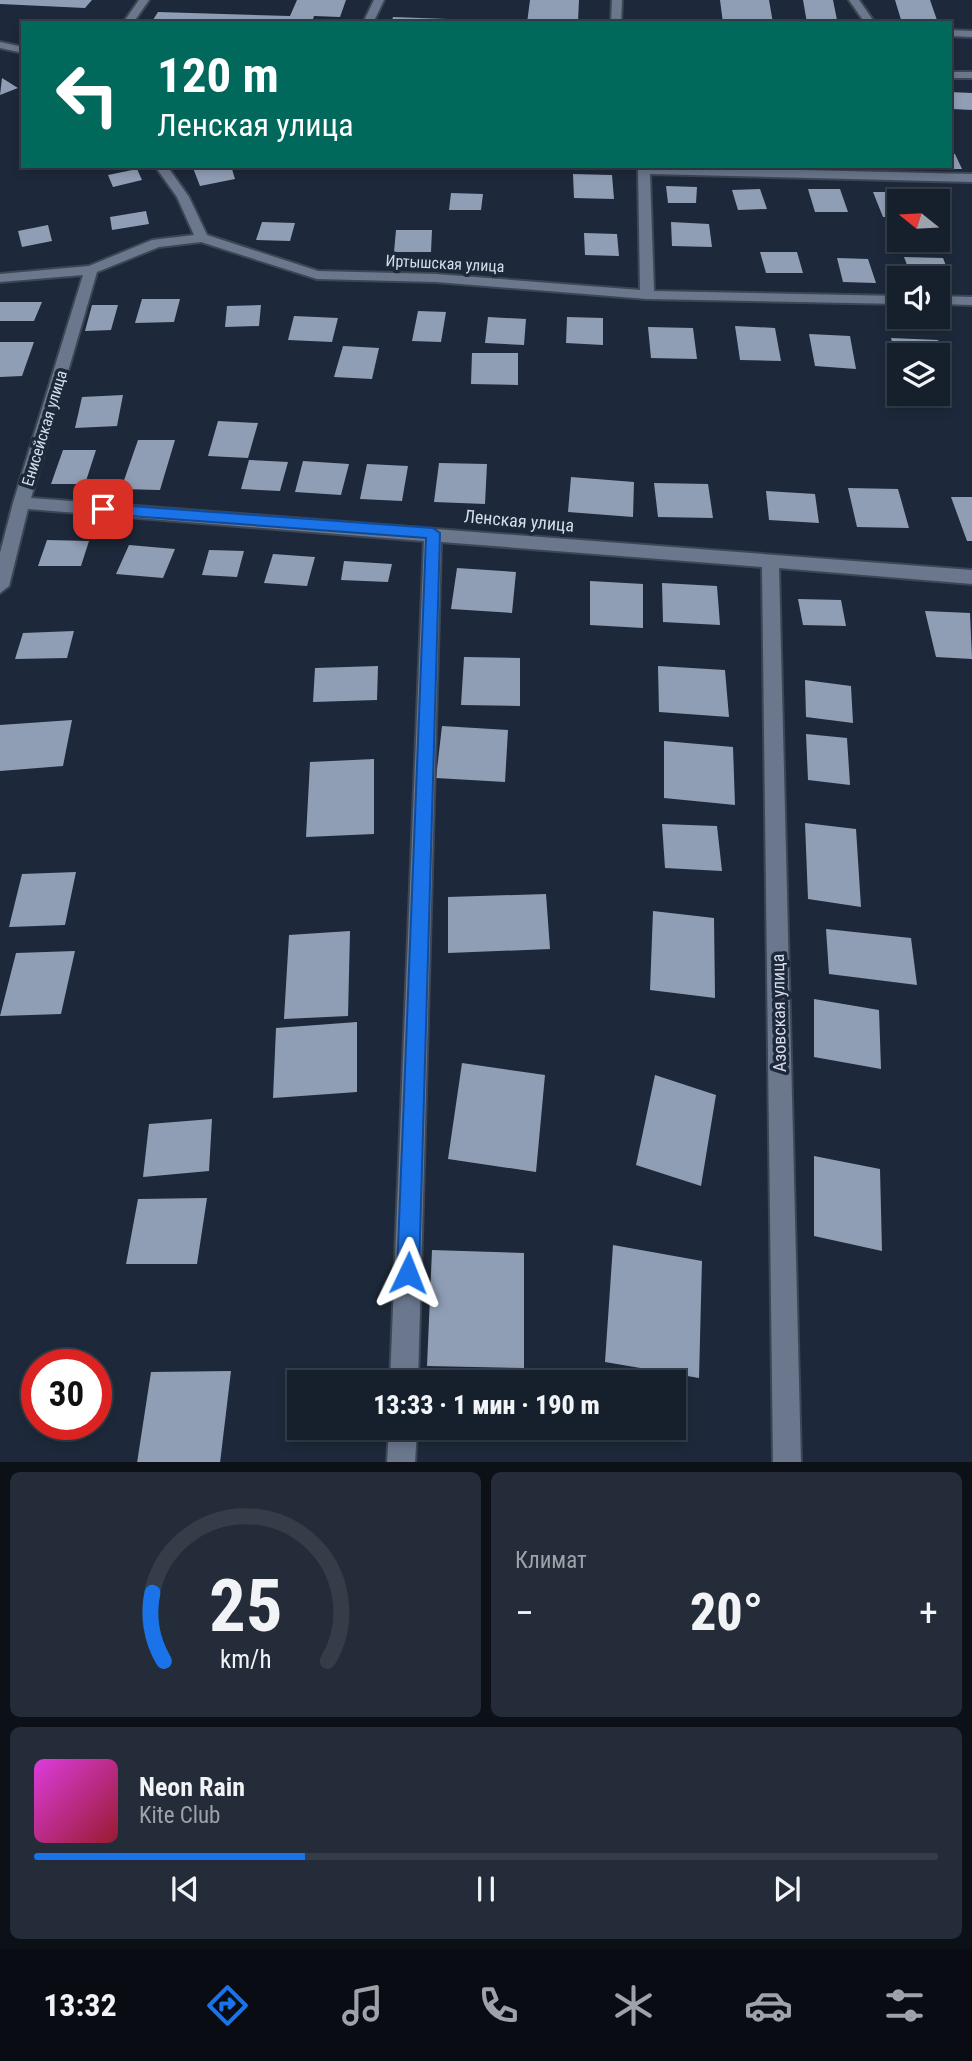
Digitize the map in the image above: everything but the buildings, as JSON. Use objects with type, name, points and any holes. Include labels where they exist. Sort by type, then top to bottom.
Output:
[{"type":"street","points":[[129,21],[144,0]]},
{"type":"street","points":[[369,21],[379,0]]},
{"type":"street","points":[[616,21],[617,0]]},
{"type":"street","points":[[855,0],[869,21]]},
{"type":"street","points":[[952,33],[972,34]]},
{"type":"street","points":[[0,45],[21,50]]},
{"type":"street","points":[[952,75],[972,75]]},
{"type":"street","points":[[162,168],[183,197],[202,238]]},
{"type":"street","points":[[647,295],[645,168],[972,178]]},
{"type":"street","name":"Иртышская улица","points":[[0,278],[91,270],[157,243],[202,238],[317,275],[436,278],[647,295],[887,300]]},
{"type":"street","name":"Енисейская улица","points":[[0,586],[21,503],[91,270]]},
{"type":"street","points":[[950,300],[972,301]]},
{"type":"street","name":"Ленская улица","points":[[21,503],[972,577]]},
{"type":"street","points":[[404,1370],[433,533]]},
{"type":"street","name":"Азовская улица","points":[[770,563],[787,1462]]},
{"type":"street","points":[[401,1462],[402,1440]]},
{"type":"route","points":[[103,509],[433,533],[408,1273]]}]
